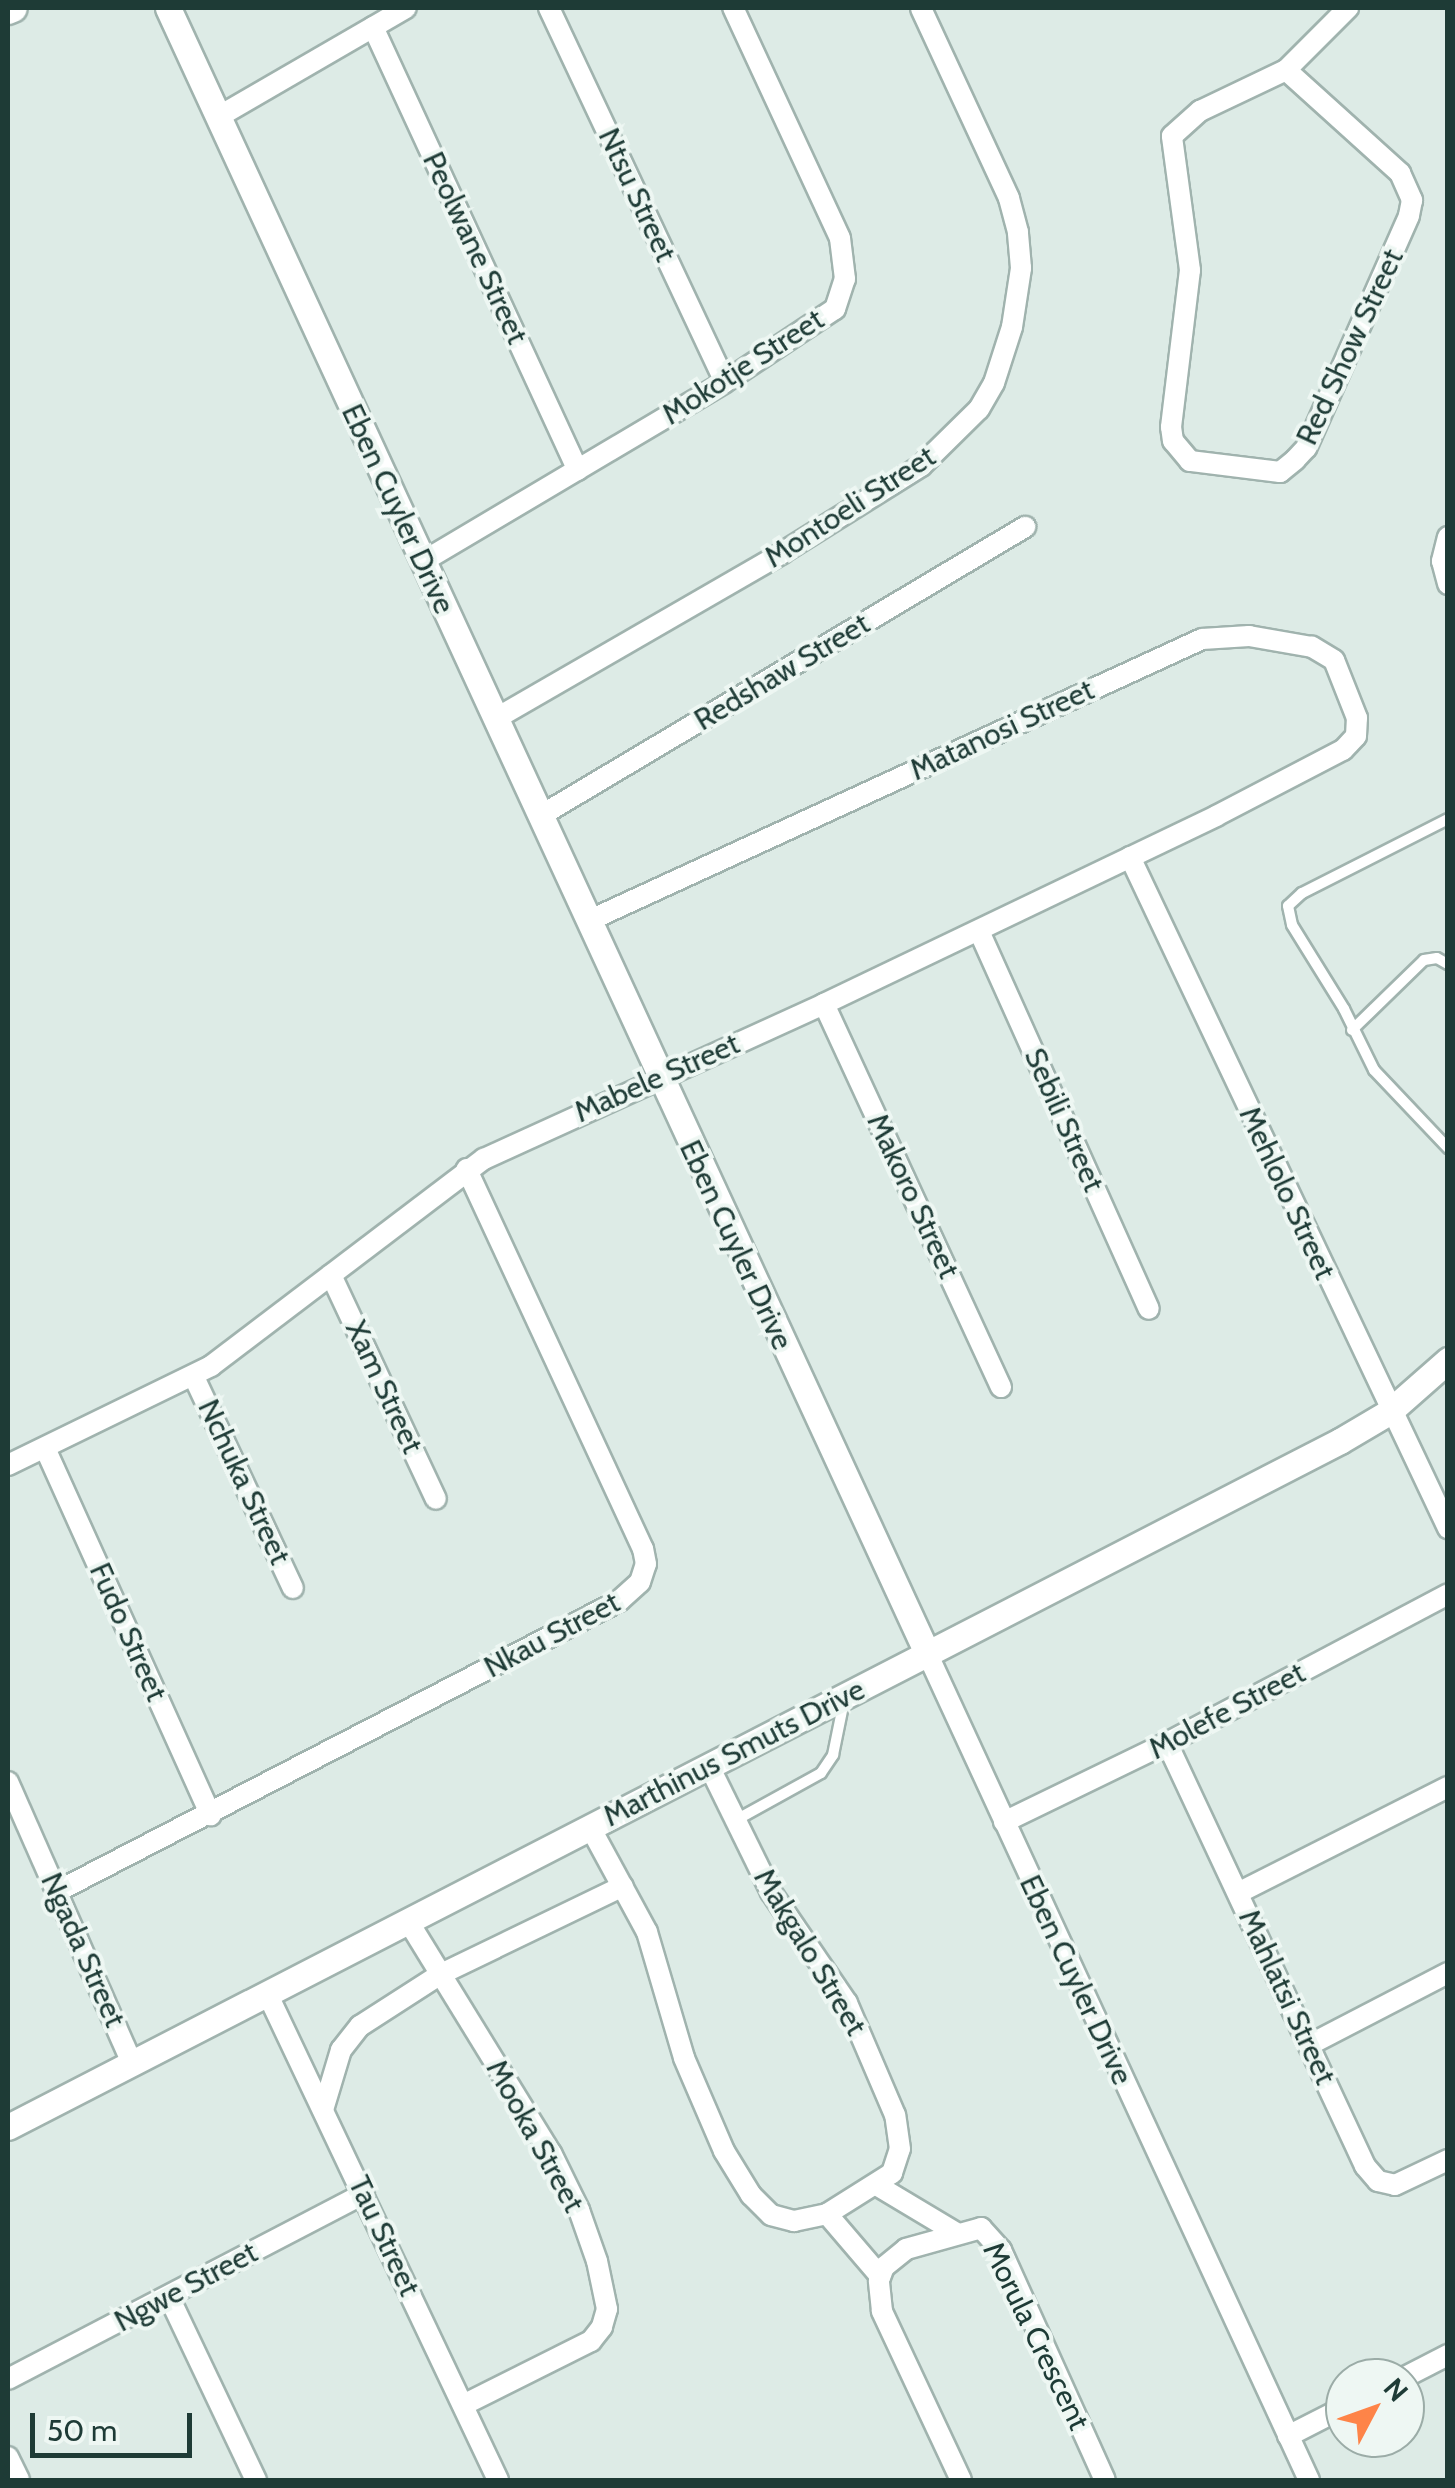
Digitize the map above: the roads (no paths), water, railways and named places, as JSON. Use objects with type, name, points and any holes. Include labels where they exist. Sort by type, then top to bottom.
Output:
[{"type":"street","name":"Eben Cuyler Drive","points":[[168,8],[1308,2480]]},
{"type":"street","points":[[218,117],[406,8]]},
{"type":"street","name":"Ntsu Street","points":[[550,8],[725,382]]},
{"type":"street","name":"Mokotje Street","points":[[422,562],[725,382],[827,316],[845,280],[840,238],[733,8]]},
{"type":"street","name":"Montoeli Street","points":[[495,719],[782,553],[921,466],[979,408],[994,383],[1012,328],[1021,268],[1018,232],[1008,198],[921,8]]},
{"type":"street","name":"Red Show Street","points":[[1286,70],[1400,173],[1412,200],[1409,216],[1306,448],[1280,472],[1190,461],[1173,441],[1171,427],[1190,270],[1172,136],[1200,111],[1286,70],[1348,8]]},
{"type":"street","name":"Peolwane Street","points":[[373,26],[578,470]]},
{"type":"street","name":"Redshaw Street","points":[[540,816],[1025,527]]},
{"type":"street","points":[[1448,537],[1442,560],[1448,584]]},
{"type":"street","name":"Matanosi Street","points":[[588,921],[1202,639],[1232,635],[1292,642],[1334,660],[1358,728],[1344,750]]},
{"type":"street","name":"Mabele Street","points":[[8,1465],[194,1377],[467,1170],[658,1076],[978,931],[1344,750]]},
{"type":"street","name":"Mehlolo Street","points":[[1130,857],[1389,1412],[1448,1528]]},
{"type":"street","name":"Sebili Street","points":[[978,931],[1149,1309]]},
{"type":"street","name":"Makoro Street","points":[[824,1004],[1002,1387]]},
{"type":"street","name":"Nkau Street","points":[[58,1890],[619,1601],[643,1575],[643,1548],[467,1170]]},
{"type":"street","name":"Xam Street","points":[[332,1275],[436,1500]]},
{"type":"street","name":"Marthinus Smuts Drive","points":[[8,2127],[1389,1412],[1448,1360]]},
{"type":"street","name":"Nchuka Street","points":[[194,1377],[293,1588]]},
{"type":"street","name":"Fudo Street","points":[[45,1448],[210,1815]]},
{"type":"street","name":"Molefe Street","points":[[1004,1822],[1167,1743],[1448,1594]]},
{"type":"street","name":"Mahlatsi Street","points":[[1167,1743],[1372,2175],[1395,2185],[1448,2160]]},
{"type":"street","name":"Makgalo Street","points":[[709,1766],[772,1892],[847,2003],[896,2115],[898,2158],[892,2173],[878,2186]]},
{"type":"street","name":"Ngada Street","points":[[8,1782],[132,2063]]},
{"type":"street","points":[[1238,1892],[1448,1787]]},
{"type":"street","points":[[590,1827],[656,1954],[701,2104],[742,2181],[760,2206],[782,2220],[827,2214],[878,2186],[956,2232]]},
{"type":"street","points":[[324,2110],[341,2050],[360,2026],[439,1975],[624,1886]]},
{"type":"street","name":"Mooka Street","points":[[408,1921],[551,2154],[579,2210],[597,2262],[607,2309],[602,2327],[591,2341],[462,2406]]},
{"type":"street","points":[[1309,2044],[1448,1973]]},
{"type":"street","name":"Tau Street","points":[[267,1993],[498,2480]]},
{"type":"street","name":"Ngwe Street","points":[[8,2380],[364,2194]]},
{"type":"street","points":[[827,2214],[880,2276],[882,2310],[961,2480]]},
{"type":"street","name":"Morula Crescent","points":[[880,2276],[906,2249],[956,2232],[982,2228],[1001,2250],[1106,2480]]},
{"type":"street","points":[[169,2297],[256,2480]]},
{"type":"street","points":[[1425,2367],[1448,2355]]},
{"type":"street","points":[[1288,2436],[1325,2418]]},
{"type":"street","points":[[8,2457],[19,2480]]},
{"type":"lane","points":[[1448,820],[1302,892],[1288,906],[1292,925],[1374,1070],[1448,1148]]},
{"type":"lane","points":[[1352,1030],[1424,960],[1437,958],[1448,964]]},
{"type":"lane","points":[[736,1820],[821,1773],[833,1755],[844,1696]]}]
